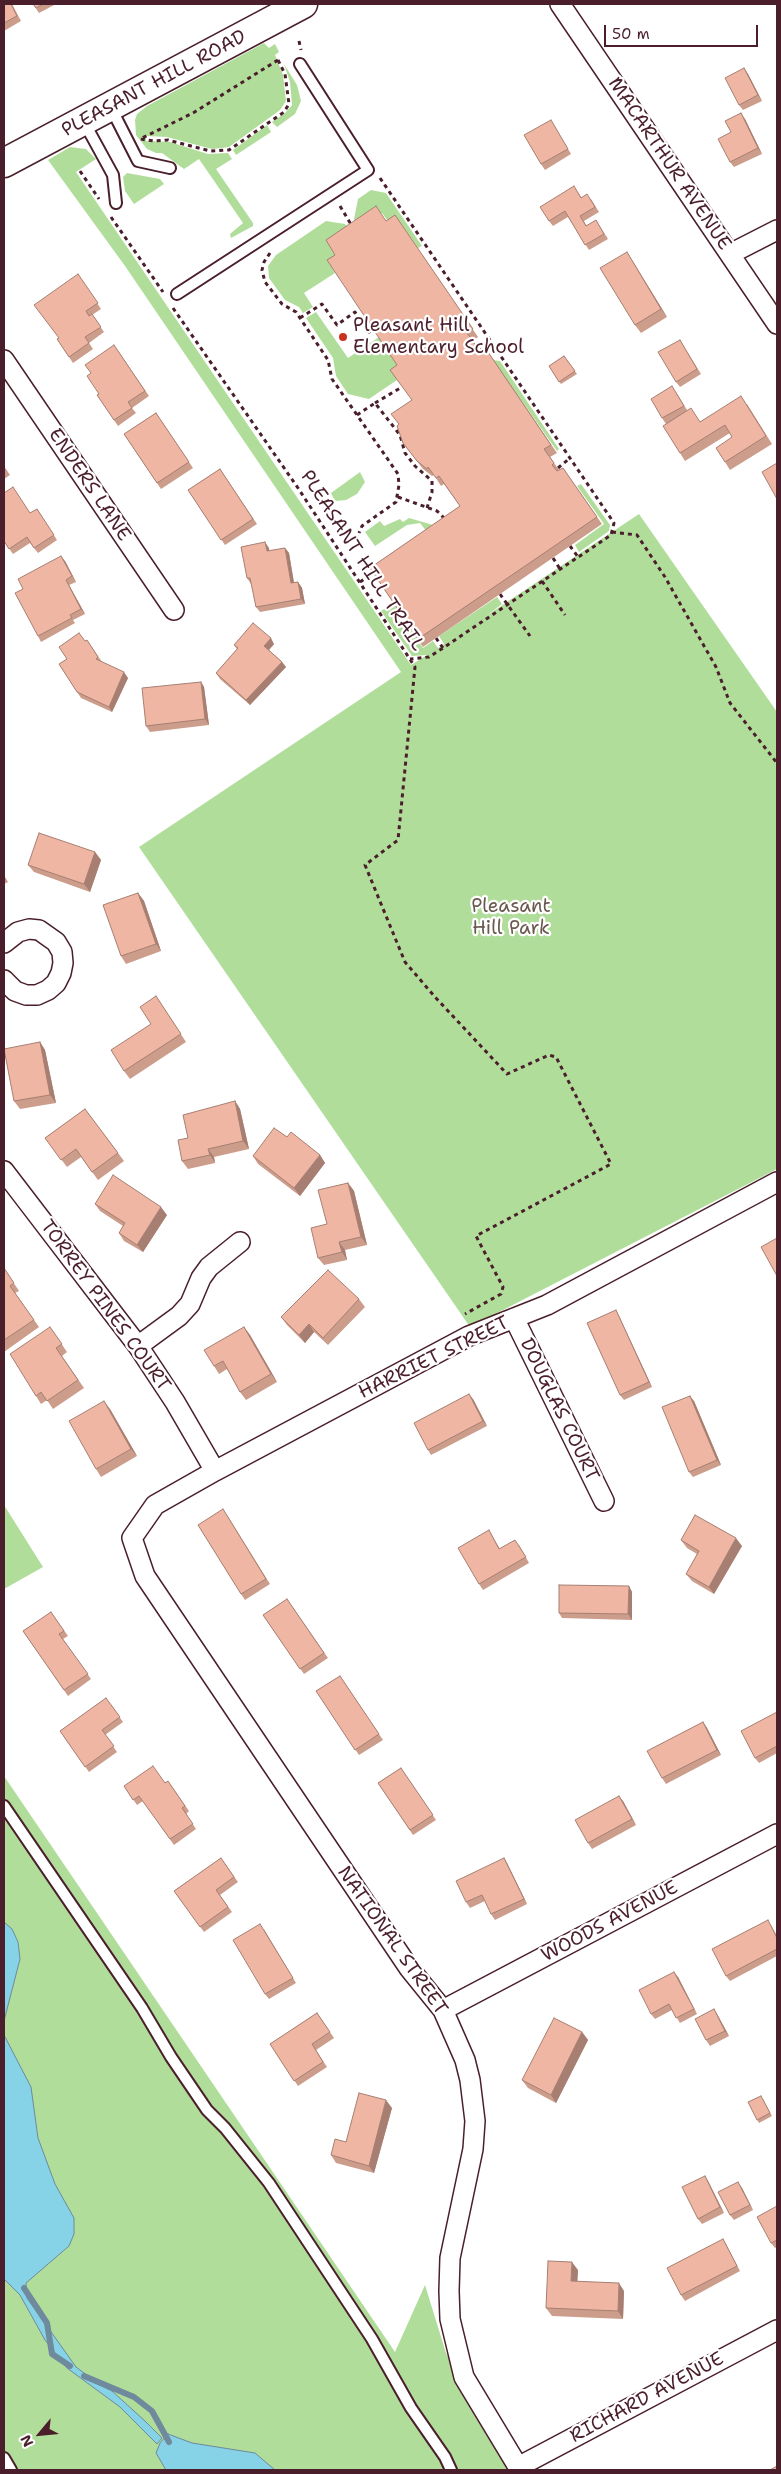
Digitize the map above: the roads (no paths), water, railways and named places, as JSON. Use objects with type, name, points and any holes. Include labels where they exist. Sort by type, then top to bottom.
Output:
[{"type":"street","name":"PLEASANT HILL ROAD","points":[[4,163],[304,4]]},
{"type":"street","name":"MACARTHUR AVENUE","points":[[560,4],[777,324]]},
{"type":"street","points":[[730,254],[777,230]]},
{"type":"street","name":"ENDERS LANE","points":[[4,360],[174,610]]},
{"type":"street","points":[[4,944],[18,932],[29,929],[39,930],[56,942],[64,963],[62,974],[56,983],[48,990],[37,995],[26,995],[15,991],[4,980]]},
{"type":"street","name":"TORREY PINES COURT","points":[[4,1172],[138,1346],[175,1402],[215,1470]]},
{"type":"street","name":"HARRIET STREET","points":[[132,1538],[155,1505],[215,1470],[469,1336],[547,1305],[777,1182]]},
{"type":"street","points":[[138,1346],[179,1316],[190,1304],[201,1278],[209,1267],[240,1242]]},
{"type":"street","name":"DOUGLAS COURT","points":[[514,1318],[604,1501]]},
{"type":"street","name":"NATIONAL STREET","points":[[132,1538],[145,1576],[409,1968],[443,2010],[465,2060],[470,2080],[475,2121],[473,2149],[450,2258],[448,2292],[450,2319],[464,2377],[519,2468]]},
{"type":"street","name":"WOODS AVENUE","points":[[443,2010],[777,1834]]},
{"type":"street","name":"RICHARD AVENUE","points":[[519,2468],[777,2330]]},
{"type":"lane","points":[[177,294],[368,170],[303,61]]},
{"type":"lane","points":[[110,107],[138,161],[170,168]]},
{"type":"lane","points":[[84,121],[113,175],[116,203]]},
{"type":"lane","points":[[4,1806],[142,2008],[171,2057],[207,2110],[225,2128],[269,2183],[372,2339],[411,2408],[445,2457],[451,2470]]},
{"type":"lane","points":[[4,2458],[10,2470]]},
{"type":"water","points":[[4,1922],[12,1929],[18,1942],[20,1959],[4,2021]]},
{"type":"water","points":[[4,2035],[31,2087],[38,2138],[55,2184],[74,2218],[74,2234],[69,2246],[26,2283],[27,2298],[76,2367],[100,2385],[112,2391],[145,2421],[162,2438],[157,2444],[120,2407],[67,2368],[45,2340],[20,2295],[4,2279]]},
{"type":"water","points":[[168,2434],[192,2443],[255,2453],[275,2470],[166,2470],[156,2453],[160,2443]]},
{"type":"waterway","points":[[24,2288],[47,2323],[52,2354],[70,2366]]},
{"type":"waterway","points":[[84,2376],[134,2397],[152,2411],[169,2442]]},
{"type":"place","name":"Pleasant Hill Elementary School","points":[[343,337]]},
{"type":"park label","name":"Pleasant Hill Park","points":[[511,918]]}]
